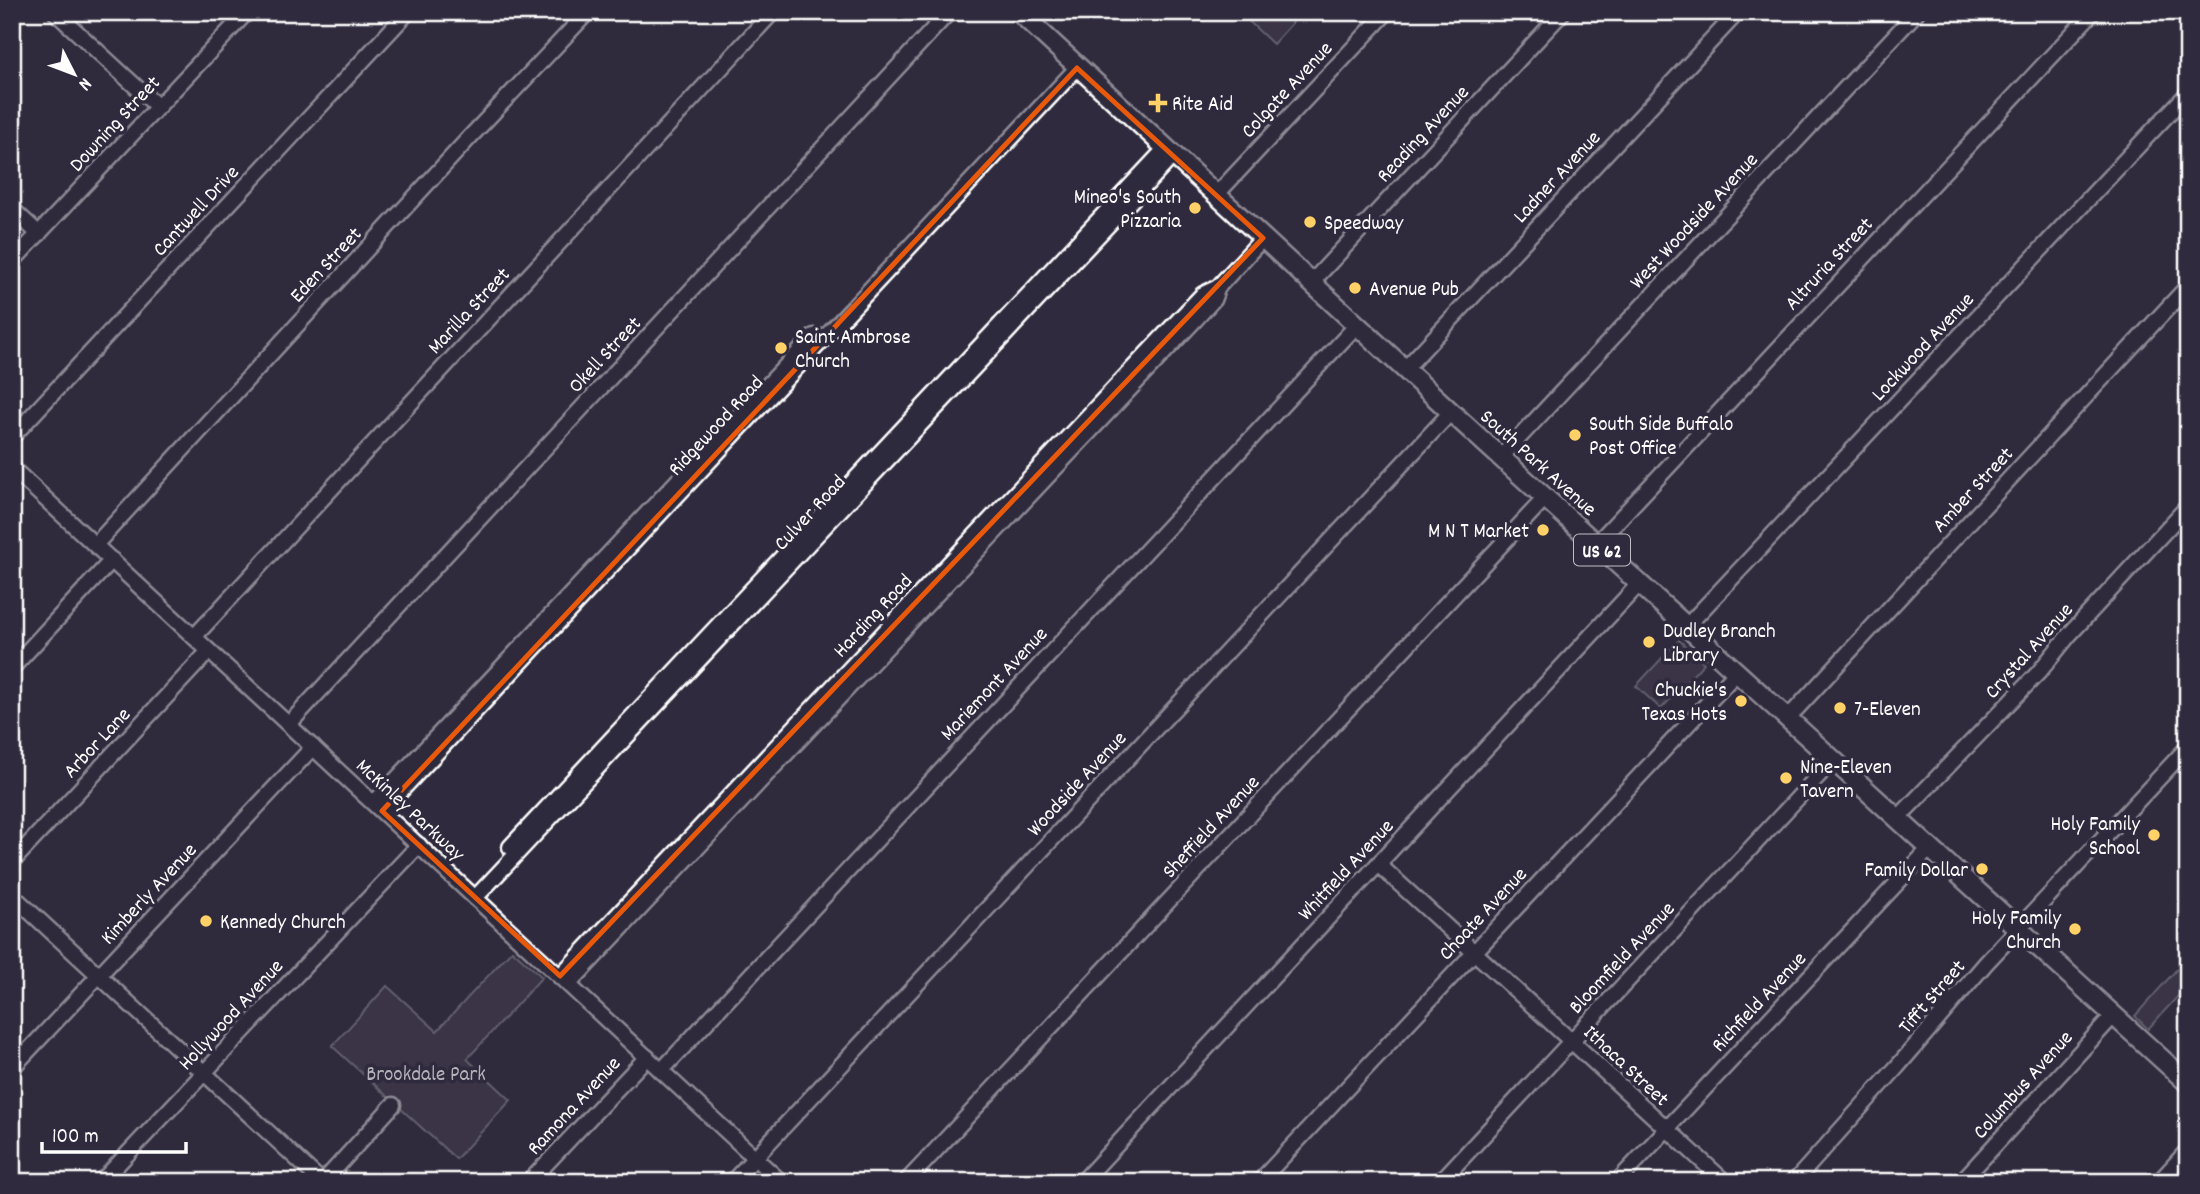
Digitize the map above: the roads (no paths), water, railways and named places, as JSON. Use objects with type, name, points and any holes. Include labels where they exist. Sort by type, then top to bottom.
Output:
[{"type":"main road","name":"South Park Avenue","points":[[1019,12],[1451,412],[2188,1083]]},
{"type":"street","points":[[55,12],[158,107]]},
{"type":"street","name":"Downing Street","points":[[12,262],[247,12]]},
{"type":"street","name":"Cantwell Drive","points":[[12,437],[408,12]]},
{"type":"street","name":"Eden Street","points":[[96,545],[588,12]]},
{"type":"street","name":"Marilla Street","points":[[194,637],[773,12]]},
{"type":"street","name":"Okell Street","points":[[289,724],[949,12]]},
{"type":"street","name":"Colgate Avenue","points":[[1216,195],[1387,12]]},
{"type":"street","name":"Reading Avenue","points":[[1311,283],[1563,12]]},
{"type":"street","name":"Ladner Avenue","points":[[1405,369],[1738,12]]},
{"type":"street","name":"West Woodside Avenue","points":[[1501,457],[1917,12]]},
{"type":"street","name":"Altruria Street","points":[[1596,544],[2092,12]]},
{"type":"street","name":"Ridgewood Road","points":[[378,807],[1074,65]]},
{"type":"street","name":"Lockwood Avenue","points":[[1686,627],[2188,93]]},
{"type":"street","name":"Culver Road","points":[[472,894],[1169,152]]},
{"type":"street","points":[[12,209],[39,234]]},
{"type":"street","name":"Harding Road","points":[[565,980],[1099,413],[1203,295],[1218,287],[1263,238]]},
{"type":"street","name":"Amber Street","points":[[1787,719],[2188,286]]},
{"type":"street","name":"Mariemont Avenue","points":[[661,1071],[1357,325]]},
{"type":"street","name":"Woodside Avenue","points":[[732,1182],[1451,412]]},
{"type":"street","name":"McKinley Parkway","points":[[12,468],[780,1182]]},
{"type":"street","name":"Sheffield Avenue","points":[[906,1182],[1545,498]]},
{"type":"street","name":"Crystal Avenue","points":[[1897,819],[2039,672],[2069,635],[2188,506]]},
{"type":"street","points":[[12,668],[112,560]]},
{"type":"street","name":"Whitfield Avenue","points":[[1082,1182],[1639,584]]},
{"type":"street","name":"Arbor Lane","points":[[12,862],[209,650]]},
{"type":"street","name":"Choate Avenue","points":[[1259,1182],[1736,673]]},
{"type":"street","name":"Kimberly Avenue","points":[[12,1068],[313,747]]},
{"type":"street","name":"Tifft Street","points":[[1794,1182],[1897,1068],[1963,989],[2188,747]]},
{"type":"street","name":"Bloomfield Avenue","points":[[1440,1182],[1833,760]]},
{"type":"street","name":"Hollywood Avenue","points":[[102,1182],[419,845]]},
{"type":"street","name":"Richfield Avenue","points":[[1618,1182],[1930,848]]},
{"type":"street","name":"Ithaca Street","points":[[1378,864],[1725,1182]]},
{"type":"street","points":[[12,895],[322,1182],[393,1105]]},
{"type":"street","name":"Columbus Avenue","points":[[1961,1182],[2114,1015]]},
{"type":"street","name":"Ramona Avenue","points":[[529,1182],[647,1057]]},
{"type":"street","points":[[2159,1182],[2188,1150]]},
{"type":"place","name":"Rite Aid","points":[[1158,103]]},
{"type":"place","name":"Mineo's South Pizzaria","points":[[1195,208]]},
{"type":"place","name":"Speedway","points":[[1310,222]]},
{"type":"place","name":"Avenue Pub","points":[[1355,288]]},
{"type":"place","name":"Saint Ambrose Church","points":[[781,348]]},
{"type":"place","name":"South Side Buffalo Post Office","points":[[1575,435]]},
{"type":"place","name":"M N T Market","points":[[1543,530]]},
{"type":"place","name":"Dudley Branch Library","points":[[1649,642]]},
{"type":"place","name":"Chuckie's Texas Hots","points":[[1741,701]]},
{"type":"place","name":"7-Eleven","points":[[1840,708]]},
{"type":"place","name":"Nine-Eleven Tavern","points":[[1786,778]]},
{"type":"place","name":"Holy Family School","points":[[2154,835]]},
{"type":"place","name":"Family Dollar","points":[[1982,869]]},
{"type":"place","name":"Kennedy Church","points":[[206,921]]},
{"type":"place","name":"Holy Family Church","points":[[2075,929]]},
{"type":"park label","name":"Brookdale Park","points":[[426,1073]]}]
